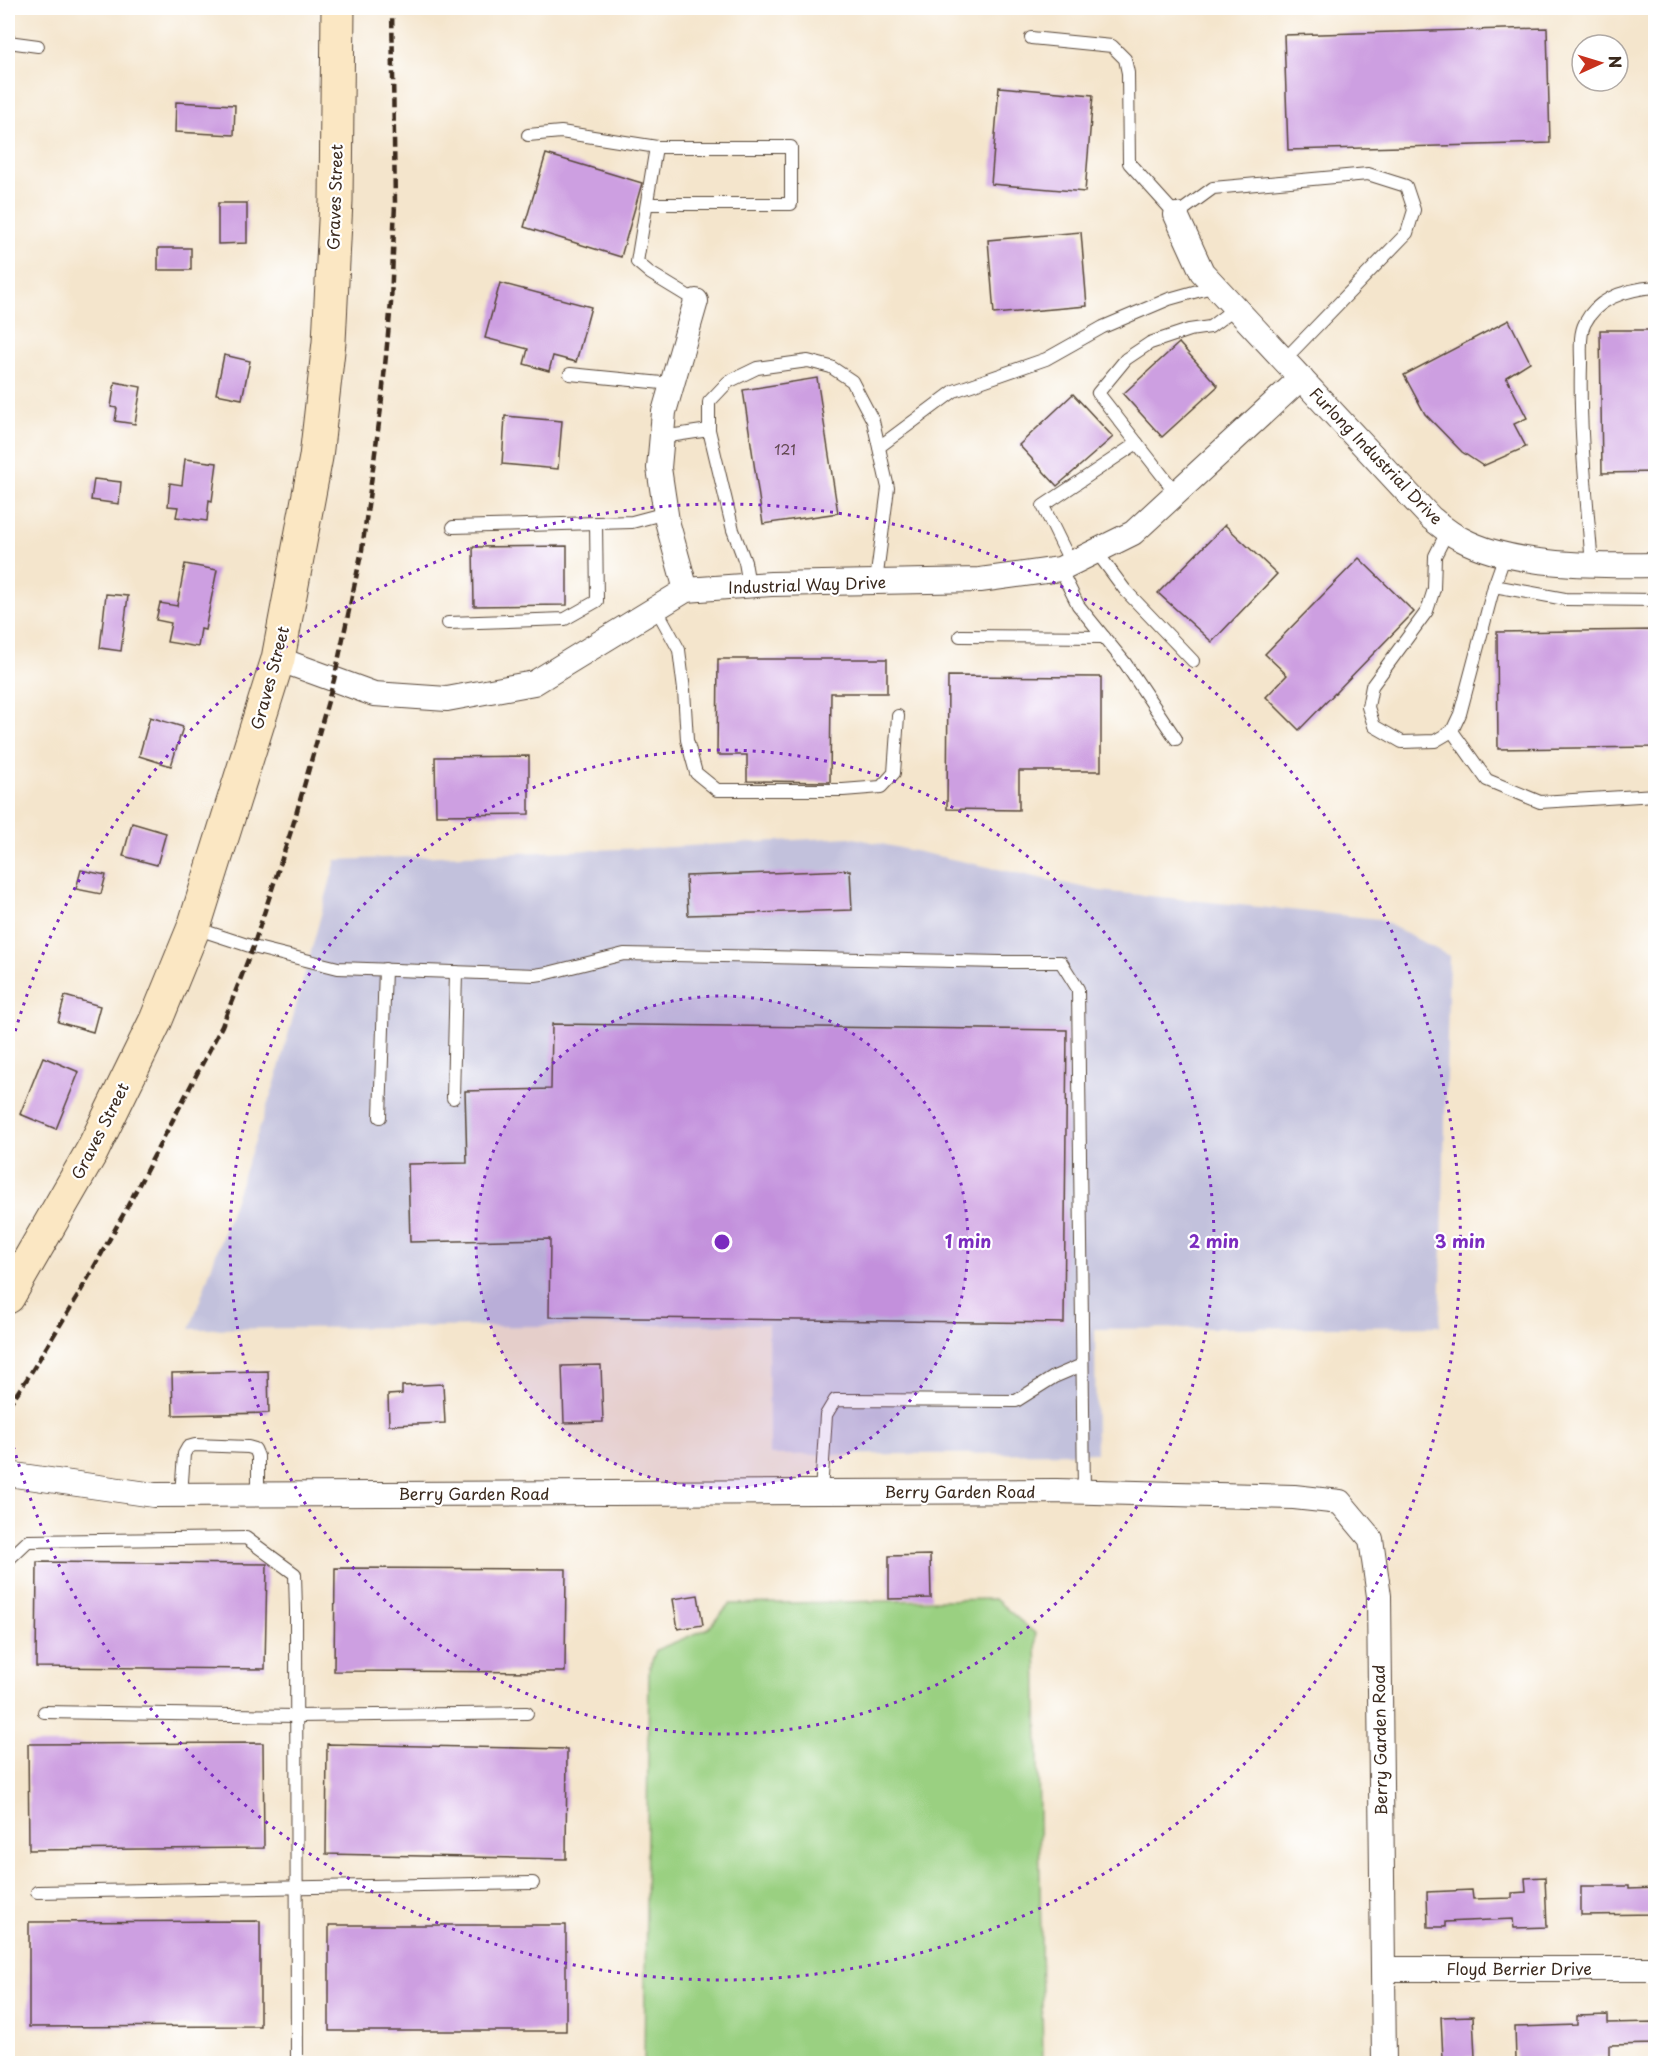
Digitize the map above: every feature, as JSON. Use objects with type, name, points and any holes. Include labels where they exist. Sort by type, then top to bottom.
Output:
[{"type":"street","name":"Graves Street","points":[[8,1297],[92,1151],[156,1020],[194,927],[278,659],[316,457],[329,342],[336,191],[338,8]]},
{"type":"street","name":"Furlong Industrial Drive","points":[[1176,215],[1202,272],[1431,518],[1461,539],[1505,555],[1592,566],[1656,565]]},
{"type":"street","points":[[686,590],[666,513],[658,468],[664,412],[696,301]]},
{"type":"street","name":"Industrial Way Drive","points":[[278,659],[374,694],[447,699],[534,683],[686,590],[749,585],[980,580],[1065,566],[1133,533],[1301,378]]},
{"type":"street","name":"Berry Garden Road","points":[[8,1474],[154,1495],[1083,1492],[1294,1497],[1340,1502],[1371,1539],[1379,1596],[1384,2064]]},
{"type":"street","name":"Floyd Berrier Drive","points":[[1383,1969],[1656,1969]]},
{"type":"lane","points":[[1031,38],[1112,46],[1125,59],[1128,73],[1129,163],[1176,215],[1213,188],[1368,174],[1406,186],[1414,210],[1407,233],[1284,360]]},
{"type":"lane","points":[[8,42],[38,45]]},
{"type":"lane","points":[[528,135],[561,132],[657,147],[791,147],[791,204],[647,204]]},
{"type":"lane","points":[[657,147],[637,262],[650,273],[696,301]]},
{"type":"lane","points":[[879,447],[954,392],[1046,359],[1103,327],[1158,304],[1215,286]]},
{"type":"lane","points":[[1592,566],[1580,388],[1583,325],[1593,309],[1605,301],[1637,289],[1656,287]]},
{"type":"lane","points":[[1176,493],[1098,393],[1126,358],[1150,343],[1189,330],[1210,327],[1235,308]]},
{"type":"lane","points":[[749,585],[745,562],[733,530],[709,430],[709,402],[728,382],[757,368],[808,361],[831,367],[852,381],[873,421],[888,488],[876,582]]},
{"type":"lane","points":[[570,374],[672,384]]},
{"type":"lane","points":[[662,437],[709,430]]},
{"type":"lane","points":[[1137,443],[1043,506],[1078,605],[1125,663],[1176,739]]},
{"type":"lane","points":[[453,527],[632,522],[666,513]]},
{"type":"lane","points":[[448,623],[565,619],[597,601],[596,523]]},
{"type":"lane","points":[[1448,530],[1436,556],[1434,588],[1427,611],[1372,686],[1368,707],[1374,726],[1402,742],[1435,741],[1452,731],[1461,714],[1494,586],[1505,555]]},
{"type":"lane","points":[[1096,551],[1125,590],[1193,661]]},
{"type":"lane","points":[[1494,586],[1565,599],[1656,600]]},
{"type":"lane","points":[[656,608],[679,650],[687,740],[696,773],[717,790],[843,790],[881,787],[894,773],[898,716]]},
{"type":"lane","points":[[960,636],[1104,637]]},
{"type":"lane","points":[[1452,731],[1487,780],[1540,802],[1656,795]]},
{"type":"lane","points":[[194,927],[253,947],[338,968],[535,975],[624,954],[1061,962],[1078,989],[1083,1492]]},
{"type":"lane","points":[[380,1117],[385,969]]},
{"type":"lane","points":[[453,1098],[456,972]]},
{"type":"lane","points":[[821,1492],[826,1415],[835,1400],[1016,1401],[1054,1377],[1083,1365]]},
{"type":"lane","points":[[181,1495],[184,1454],[188,1447],[195,1445],[255,1449],[258,1456],[258,1495]]},
{"type":"lane","points":[[8,1560],[28,1541],[246,1538],[295,1574],[297,1611],[297,2064]]},
{"type":"lane","points":[[44,1712],[296,1716],[527,1713]]},
{"type":"lane","points":[[37,1892],[533,1883]]},
{"type":"shaded area","points":[[849,837],[1100,891],[1379,919],[1449,956],[1440,1326],[1095,1329],[1096,1453],[769,1455],[768,1324],[190,1329],[275,1083],[336,860],[671,847]]},
{"type":"green space","points":[[995,1599],[1036,1634],[1043,2063],[644,2063],[649,1669],[656,1650],[709,1628],[730,1604]]},
{"type":"building","points":[[1547,28],[1550,143],[1288,150],[1284,35]]},
{"type":"building","points":[[999,87],[1093,95],[1085,192],[991,184]]},
{"type":"building","points":[[176,102],[235,105],[234,135],[175,132]]},
{"type":"building","points":[[546,154],[642,183],[621,257],[524,227]]},
{"type":"building","points":[[218,203],[247,203],[247,243],[218,244]]},
{"type":"building","points":[[1081,232],[1087,306],[994,314],[988,240]]},
{"type":"building","points":[[158,248],[191,248],[191,270],[158,270]]},
{"type":"building","points":[[500,283],[591,307],[576,362],[553,356],[549,371],[524,364],[528,349],[485,338]]},
{"type":"building","points":[[1509,320],[1530,362],[1506,377],[1527,418],[1514,424],[1526,447],[1483,466],[1462,452],[1425,414],[1404,375]]},
{"type":"building","points":[[1600,330],[1656,330],[1656,472],[1602,473]]},
{"type":"building","points":[[1179,343],[1218,386],[1162,437],[1123,394]]},
{"type":"building","points":[[224,355],[250,361],[242,399],[216,394]]},
{"type":"building","points":[[817,378],[838,513],[763,524],[743,390]]},
{"type":"building","points":[[115,382],[141,387],[135,424],[115,421],[117,408],[111,407]]},
{"type":"building","points":[[1073,394],[1113,437],[1057,486],[1019,445]]},
{"type":"building","points":[[505,416],[562,421],[558,469],[502,464]]},
{"type":"building","points":[[185,459],[217,463],[207,521],[176,517],[178,507],[168,506],[170,483],[182,485]]},
{"type":"building","points":[[94,479],[121,482],[119,504],[91,500]]},
{"type":"building","points":[[1225,525],[1277,574],[1212,642],[1158,593]]},
{"type":"building","points":[[567,546],[567,605],[474,606],[473,547]]},
{"type":"building","points":[[1359,558],[1414,612],[1299,730],[1266,697],[1287,675],[1265,654]]},
{"type":"building","points":[[185,564],[217,570],[205,630],[201,629],[198,647],[167,642],[171,623],[156,620],[160,603],[177,606]]},
{"type":"building","points":[[106,594],[128,596],[121,651],[100,648]]},
{"type":"building","points":[[1656,630],[1656,747],[1498,749],[1497,632]]},
{"type":"building","points":[[718,659],[887,659],[887,693],[831,693],[830,782],[747,781],[747,755],[717,755]]},
{"type":"building","points":[[948,676],[1101,677],[1101,771],[1019,771],[1019,810],[947,809]]},
{"type":"building","points":[[150,717],[183,727],[171,766],[139,756]]},
{"type":"building","points":[[529,756],[529,814],[436,815],[435,757]]},
{"type":"building","points":[[132,823],[166,833],[157,865],[123,856]]},
{"type":"building","points":[[81,870],[106,875],[101,894],[76,889]]},
{"type":"building","points":[[850,870],[852,910],[688,915],[686,876]]},
{"type":"building","points":[[65,996],[100,1006],[93,1032],[58,1022]]},
{"type":"building","points":[[552,1024],[1067,1030],[1064,1323],[549,1317],[550,1239],[410,1242],[408,1164],[467,1163],[465,1091],[551,1089]]},
{"type":"building","points":[[43,1057],[79,1072],[56,1129],[20,1114]]},
{"type":"building","points":[[601,1365],[603,1422],[564,1423],[562,1366]]},
{"type":"building","points":[[268,1371],[269,1413],[173,1415],[172,1373]]},
{"type":"building","points":[[443,1384],[445,1423],[389,1425],[388,1395],[402,1394],[402,1386]]},
{"type":"building","points":[[930,1555],[931,1598],[889,1599],[889,1556]]},
{"type":"building","points":[[37,1562],[267,1564],[265,1669],[36,1667]]},
{"type":"building","points":[[335,1568],[566,1569],[565,1672],[334,1671]]},
{"type":"building","points":[[698,1595],[703,1625],[678,1629],[673,1599]]},
{"type":"building","points":[[263,1743],[264,1848],[29,1850],[28,1744]]},
{"type":"building","points":[[327,1744],[567,1749],[566,1859],[326,1854]]},
{"type":"building","points":[[1545,1877],[1547,1927],[1514,1928],[1513,1919],[1445,1922],[1445,1927],[1428,1927],[1427,1892],[1472,1890],[1473,1899],[1512,1898],[1512,1893],[1526,1892],[1525,1878]]},
{"type":"building","points":[[1581,1886],[1656,1888],[1656,1914],[1581,1915]]},
{"type":"building","points":[[260,1921],[260,2026],[29,2027],[29,1922]]},
{"type":"building","points":[[329,1925],[566,1925],[566,2031],[329,2031]]},
{"type":"building","points":[[1608,2015],[1608,2023],[1656,2022],[1656,2044],[1610,2045],[1610,2057],[1516,2060],[1515,2027],[1577,2025],[1577,2016]]},
{"type":"building","points":[[1473,2016],[1475,2057],[1443,2059],[1441,2017]]},
{"type":"railway","points":[[8,1406],[79,1294],[222,1026],[253,947],[293,825],[334,680],[362,550],[381,408],[391,303],[395,203],[392,8]]}]
